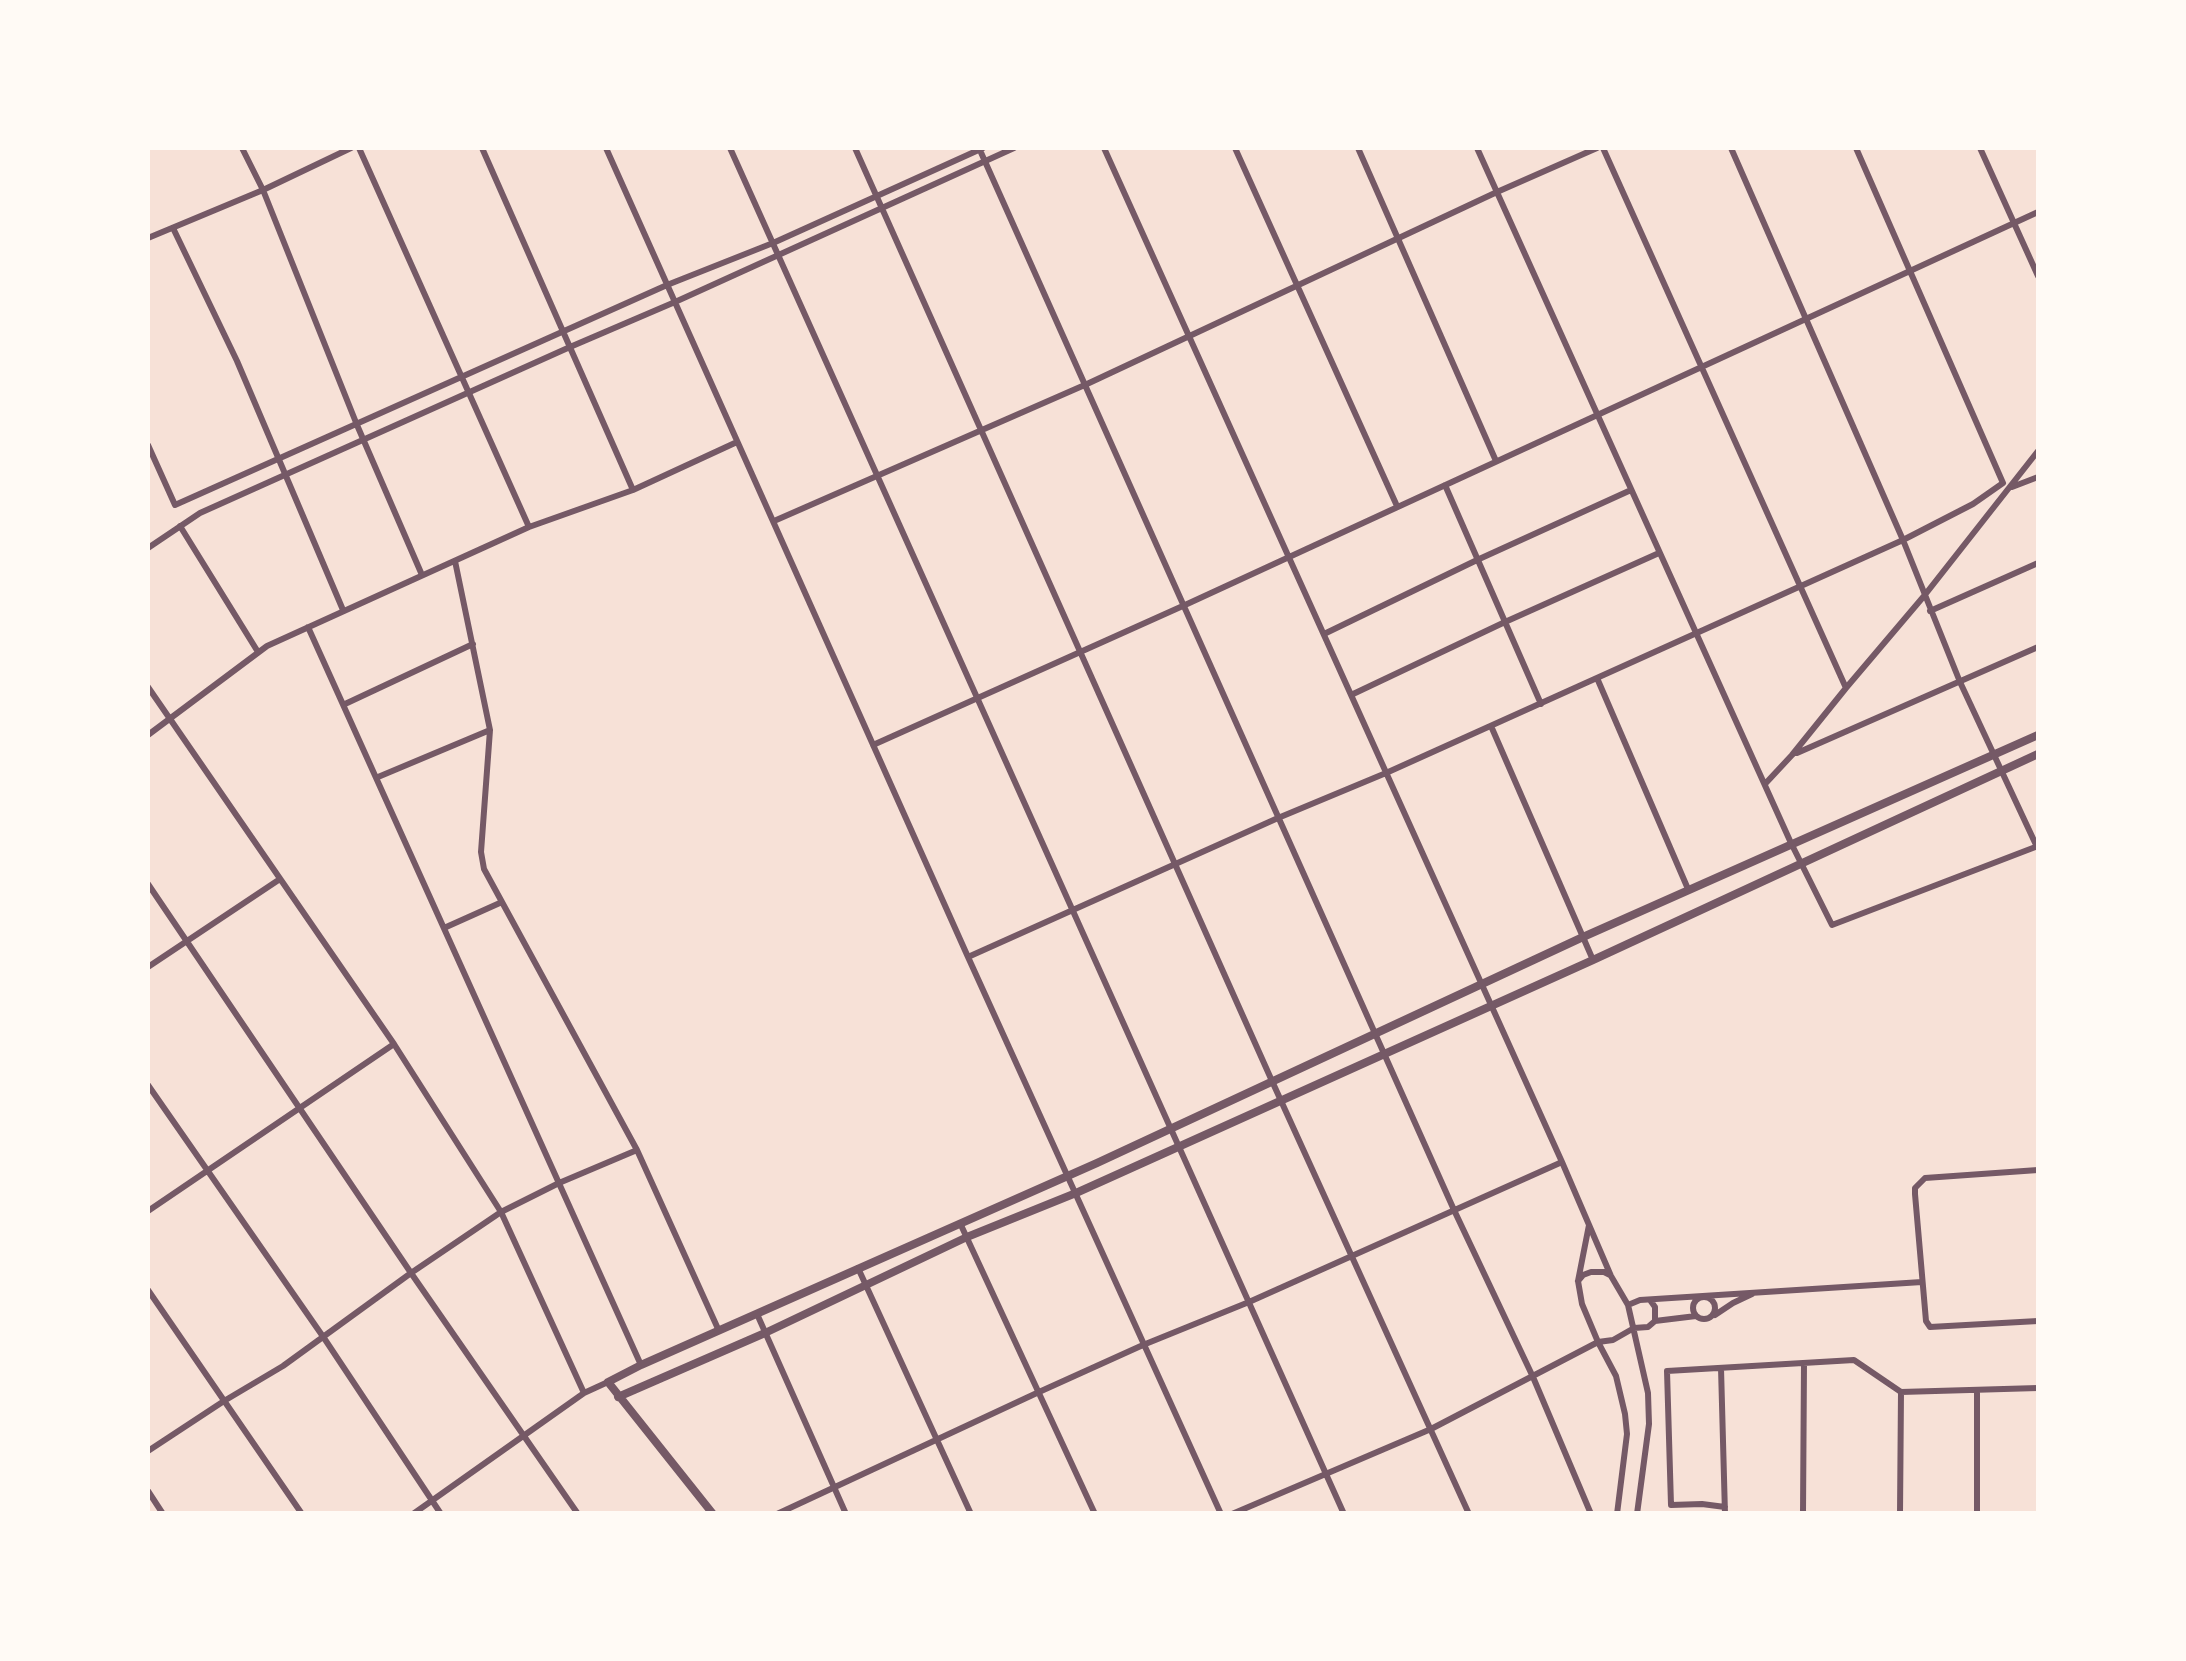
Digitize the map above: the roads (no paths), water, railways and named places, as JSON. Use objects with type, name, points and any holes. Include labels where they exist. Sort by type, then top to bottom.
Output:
[{"type":"street","points":[[242,148],[422,575]]},
{"type":"street","points":[[148,238],[351,148]]},
{"type":"street","points":[[359,148],[528,527]]},
{"type":"street","points":[[482,148],[633,490]]},
{"type":"street","points":[[606,148],[1221,1514]]},
{"type":"street","points":[[730,148],[1344,1514]]},
{"type":"street","points":[[855,148],[1468,1514]]},
{"type":"street","points":[[148,445],[175,504],[981,148],[1591,1514]]},
{"type":"street","points":[[148,548],[200,513],[1014,148]]},
{"type":"street","points":[[1104,148],[1611,1276],[1628,1305],[1648,1393],[1649,1424],[1638,1514]]},
{"type":"street","points":[[1235,148],[1398,507]]},
{"type":"street","points":[[1358,148],[1496,461]]},
{"type":"street","points":[[1477,148],[1790,844],[1832,926],[2038,848],[1960,682],[1903,540],[1731,148]]},
{"type":"street","points":[[773,521],[1087,384],[1497,192],[1600,148],[1846,688]]},
{"type":"street","points":[[1856,148],[2006,486]]},
{"type":"street","points":[[1980,148],[2038,276]]},
{"type":"street","points":[[873,745],[2038,212]]},
{"type":"street","points":[[173,228],[238,361],[343,610]]},
{"type":"street","points":[[148,735],[258,652],[308,627],[528,527],[633,490],[737,442]]},
{"type":"street","points":[[1764,784],[1924,596],[2006,486],[2038,450]]},
{"type":"street","points":[[968,957],[1696,634],[1903,540],[2006,486],[2038,477]]},
{"type":"street","points":[[1445,485],[1541,704]]},
{"type":"street","points":[[1324,634],[1631,490]]},
{"type":"street","points":[[180,526],[258,652]]},
{"type":"street","points":[[1351,695],[1660,553]]},
{"type":"street","points":[[455,561],[490,730],[481,852],[484,869],[636,1150],[719,1331]]},
{"type":"street","points":[[1930,610],[2038,564]]},
{"type":"street","points":[[308,627],[641,1364]]},
{"type":"street","points":[[344,704],[473,644]]},
{"type":"street","points":[[1792,755],[2038,647]]},
{"type":"street","points":[[1597,678],[1688,889]]},
{"type":"street","points":[[148,687],[394,1044],[501,1212],[584,1394]]},
{"type":"street","points":[[1491,726],[1593,960]]},
{"type":"street","points":[[378,777],[490,730]]},
{"type":"street","points":[[412,1514],[584,1394],[641,1364],[1068,1175],[1583,936],[2038,735]]},
{"type":"street","points":[[618,1397],[967,1237],[1076,1193],[1492,1006],[2038,754]]},
{"type":"street","points":[[148,968],[280,879]]},
{"type":"street","points":[[148,884],[578,1514]]},
{"type":"street","points":[[444,928],[502,902]]},
{"type":"street","points":[[148,1212],[394,1044]]},
{"type":"street","points":[[148,1085],[442,1514]]},
{"type":"street","points":[[148,1451],[283,1366],[501,1212],[636,1150]]},
{"type":"street","points":[[776,1514],[1143,1345],[1562,1162]]},
{"type":"street","points":[[2038,1170],[1925,1178],[1916,1188],[1922,1282],[1930,1327],[2038,1320]]},
{"type":"street","points":[[960,1223],[1095,1514]]},
{"type":"street","points":[[1590,1223],[1578,1282],[1582,1304],[1616,1376],[1626,1414],[1617,1514]]},
{"type":"street","points":[[858,1268],[971,1514]]},
{"type":"street","points":[[1578,1282],[1591,1272],[1611,1276]]},
{"type":"street","points":[[1628,1305],[1640,1300],[1922,1282]]},
{"type":"street","points":[[148,1290],[302,1514]]},
{"type":"street","points":[[1710,1318],[1715,1312],[1714,1304],[1709,1298],[1696,1300],[1692,1306],[1701,1320],[1710,1318],[1758,1292]]},
{"type":"street","points":[[1650,1300],[1655,1307],[1655,1322]]},
{"type":"street","points":[[756,1314],[846,1514]]},
{"type":"street","points":[[1232,1514],[1430,1429],[1598,1342],[1655,1322],[1696,1316]]},
{"type":"street","points":[[1721,1368],[1725,1510],[1702,1504],[1670,1505],[1667,1371],[1854,1360],[1901,1392],[2038,1388]]},
{"type":"street","points":[[1803,1514],[1804,1363]]},
{"type":"street","points":[[608,1382],[713,1514]]},
{"type":"street","points":[[1977,1514],[1978,1390]]},
{"type":"street","points":[[1900,1514],[1901,1392]]},
{"type":"street","points":[[148,1490],[163,1514]]}]
